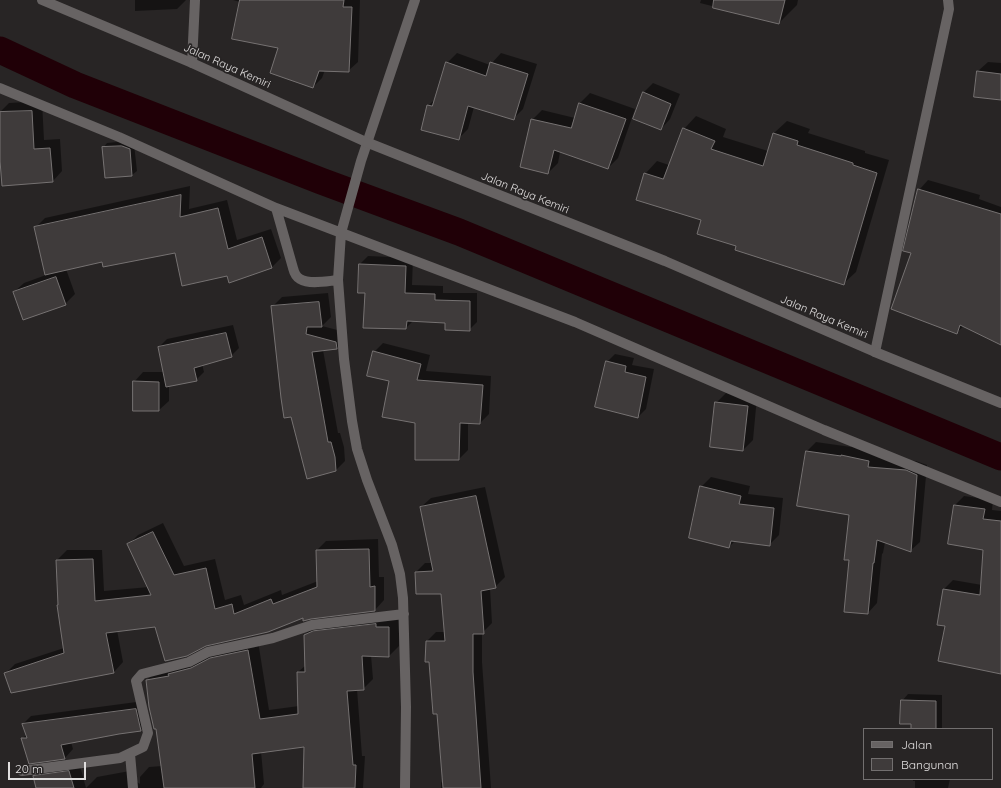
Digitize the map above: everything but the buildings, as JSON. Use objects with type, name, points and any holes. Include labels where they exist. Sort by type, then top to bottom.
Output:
[{"type":"street","name":"Jalan Raya Kemiri","points":[[42,0],[192,63],[366,142],[665,262],[875,352],[1001,403]]},
{"type":"street","points":[[192,63],[195,0]]},
{"type":"street","points":[[405,788],[406,707],[404,614],[400,574],[392,545],[357,449],[344,359],[338,280],[341,233],[366,142],[415,0]]},
{"type":"street","points":[[875,352],[947,17],[948,0]]},
{"type":"street","points":[[0,88],[120,137],[276,208],[575,322],[824,430],[1001,502]]},
{"type":"street","points":[[276,208],[296,276],[300,279],[311,282],[338,280]]},
{"type":"street","points":[[22,771],[120,758],[143,747],[148,734],[136,681],[142,674],[189,662],[208,652],[273,638],[312,624],[404,614]]},
{"type":"street","points":[[130,754],[134,788]]},
{"type":"waterway","points":[[0,50],[75,85],[321,181],[459,232],[1001,457]]}]
